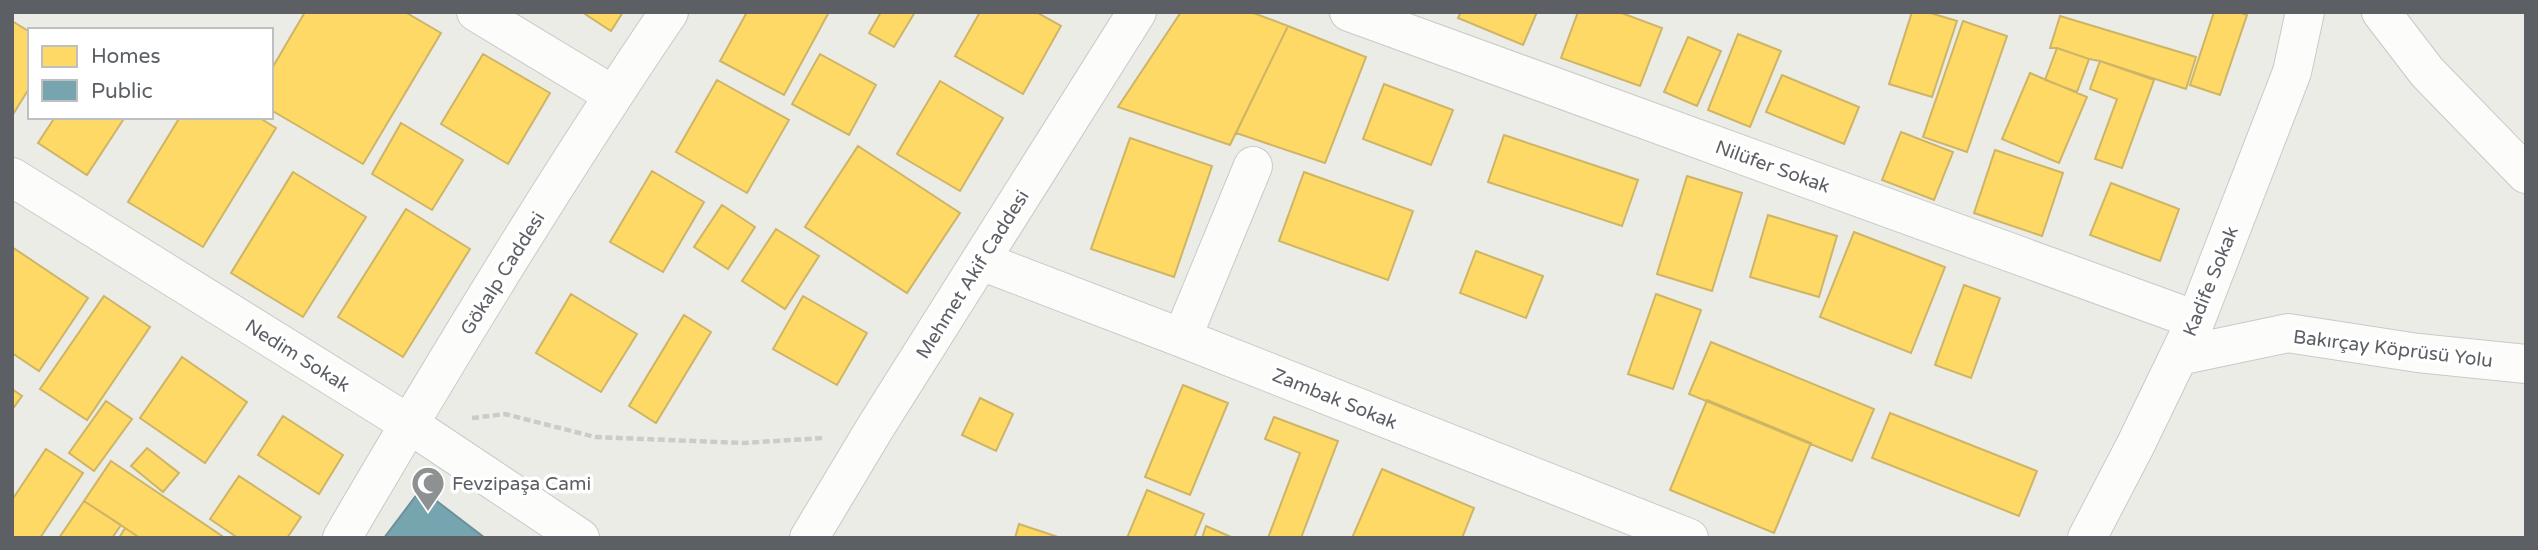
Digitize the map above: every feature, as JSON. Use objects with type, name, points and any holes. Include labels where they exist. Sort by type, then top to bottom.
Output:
[{"type":"street","points":[[476,12],[613,95]]},
{"type":"street","name":"Gökalp Caddesi","points":[[342,538],[409,424],[613,95],[669,12]]},
{"type":"street","name":"Mehmet Akif Caddesi","points":[[809,538],[875,428],[1137,12]]},
{"type":"street","name":"Nilüfer Sokak","points":[[1349,12],[2196,320]]},
{"type":"street","name":"Kadife Sokak","points":[[2087,538],[2196,320],[2292,72],[2305,12]]},
{"type":"street","points":[[2381,12],[2427,72],[2526,174]]},
{"type":"street","points":[[1182,338],[1253,166]]},
{"type":"street","name":"Nedim Sokak","points":[[12,177],[409,424],[580,538]]},
{"type":"street","name":"Zambak Sokak","points":[[981,261],[1684,537]]},
{"type":"street","name":"Bakırçay Köprüsü Yolu","points":[[2179,356],[2288,333],[2418,353],[2526,364]]},
{"type":"path","points":[[409,424],[505,414],[595,438],[743,443],[820,439],[875,428]]},
{"type":"building: Homes","points":[[305,12],[405,12],[441,33],[363,164],[273,111],[273,67]]},
{"type":"building: Homes","points":[[582,12],[623,12],[611,31]]},
{"type":"building: Homes","points":[[747,12],[829,12],[784,95],[720,61]]},
{"type":"building: Homes","points":[[881,12],[915,12],[894,47],[869,33]]},
{"type":"building: Homes","points":[[980,12],[1036,12],[1061,26],[1023,94],[955,56]]},
{"type":"building: Homes","points":[[1181,12],[1251,12],[1288,26],[1230,145],[1118,107]]},
{"type":"building: Homes","points":[[1461,12],[1537,12],[1523,45],[1458,18]]},
{"type":"building: Homes","points":[[1578,12],[1619,12],[1662,28],[1640,86],[1561,58]]},
{"type":"building: Homes","points":[[1912,12],[1927,12],[1957,21],[1932,97],[1889,84]]},
{"type":"building: Homes","points":[[2214,12],[2239,12],[2247,15],[2220,95],[2190,85]]},
{"type":"building: Homes","points":[[2060,16],[2196,57],[2186,89],[2050,48]]},
{"type":"building: Homes","points":[[12,21],[28,31],[28,90],[12,116]]},
{"type":"building: Homes","points":[[1963,21],[2007,36],[1967,152],[1923,137]]},
{"type":"building: Homes","points":[[1288,26],[1366,57],[1325,163],[1236,133]]},
{"type":"building: Homes","points":[[1738,34],[1781,51],[1750,127],[1708,110]]},
{"type":"building: Homes","points":[[1688,37],[1721,51],[1697,106],[1664,92]]},
{"type":"building: Homes","points":[[2057,48],[2089,59],[2077,92],[2045,80]]},
{"type":"building: Homes","points":[[483,54],[550,93],[508,164],[441,124]]},
{"type":"building: Homes","points":[[820,54],[876,85],[849,135],[792,104]]},
{"type":"building: Homes","points":[[2100,61],[2154,80],[2122,168],[2095,159],[2117,99],[2090,89]]},
{"type":"building: Homes","points":[[2030,73],[2087,97],[2059,163],[2002,139]]},
{"type":"building: Homes","points":[[1782,75],[1859,107],[1844,144],[1766,112]]},
{"type":"building: Homes","points":[[717,80],[789,120],[747,193],[676,152]]},
{"type":"building: Homes","points":[[940,81],[1003,118],[960,191],[897,154]]},
{"type":"building: Homes","points":[[1384,84],[1453,110],[1431,165],[1363,139]]},
{"type":"building: Homes","points":[[54,119],[124,119],[87,175],[38,143]]},
{"type":"building: Homes","points":[[179,119],[261,119],[276,128],[203,247],[128,202]]},
{"type":"building: Homes","points":[[401,123],[463,160],[432,210],[372,174]]},
{"type":"building: Homes","points":[[1901,132],[1953,152],[1934,200],[1882,180]]},
{"type":"building: Homes","points":[[1504,135],[1638,180],[1622,226],[1488,182]]},
{"type":"building: Homes","points":[[1130,138],[1212,166],[1174,277],[1091,249]]},
{"type":"building: Homes","points":[[858,146],[960,213],[907,293],[805,227]]},
{"type":"building: Homes","points":[[1995,150],[2063,173],[2042,236],[1974,213]]},
{"type":"building: Homes","points":[[652,171],[704,202],[663,272],[610,242]]},
{"type":"building: Homes","points":[[293,172],[366,217],[303,317],[231,273]]},
{"type":"building: Homes","points":[[1304,172],[1413,211],[1388,280],[1279,241]]},
{"type":"building: Homes","points":[[1687,176],[1742,193],[1712,291],[1657,274]]},
{"type":"building: Homes","points":[[2111,183],[2179,209],[2160,261],[2090,235]]},
{"type":"building: Homes","points":[[722,205],[755,227],[728,269],[694,247]]},
{"type":"building: Homes","points":[[406,209],[470,249],[403,357],[338,317]]},
{"type":"building: Homes","points":[[1768,215],[1837,236],[1819,297],[1750,277]]},
{"type":"building: Homes","points":[[776,229],[819,256],[785,309],[742,281]]},
{"type":"building: Homes","points":[[1854,232],[1945,267],[1911,353],[1820,317]]},
{"type":"building: Homes","points":[[12,247],[88,298],[39,371],[12,353]]},
{"type":"building: Homes","points":[[1476,251],[1543,276],[1526,318],[1460,293]]},
{"type":"building: Homes","points":[[1964,285],[2000,298],[1971,378],[1935,365]]},
{"type":"building: Homes","points":[[571,294],[637,334],[601,392],[536,353]]},
{"type":"building: Homes","points":[[1656,294],[1701,310],[1673,389],[1628,374]]},
{"type":"building: Homes","points":[[104,296],[150,327],[87,420],[40,389]]},
{"type":"building: Homes","points":[[803,296],[867,333],[837,385],[773,349]]},
{"type":"building: Homes","points":[[684,315],[711,332],[656,423],[629,406]]},
{"type":"building: Homes","points":[[1711,342],[1874,409],[1852,461],[1689,394]]},
{"type":"building: Homes","points":[[182,357],[247,402],[205,463],[140,418]]},
{"type":"building: Homes","points":[[1183,385],[1228,403],[1190,495],[1145,477]]},
{"type":"building: Homes","points":[[12,389],[22,396],[12,410]]},
{"type":"building: Homes","points":[[980,398],[1013,414],[996,451],[962,435]]},
{"type":"building: Homes","points":[[1707,400],[1811,443],[1774,533],[1670,490]]},
{"type":"building: Homes","points":[[106,401],[132,419],[94,471],[69,453]]},
{"type":"building: Homes","points":[[1890,413],[2037,471],[2019,516],[1872,458]]},
{"type":"building: Homes","points":[[283,416],[343,455],[319,494],[258,455]]},
{"type":"building: Homes","points":[[1274,417],[1338,441],[1301,538],[1268,538],[1300,453],[1265,439]]},
{"type":"building: Homes","points":[[147,448],[179,473],[163,492],[131,466]]},
{"type":"building: Homes","points":[[46,449],[83,473],[40,538],[12,538],[12,500]]},
{"type":"building: Homes","points":[[111,461],[225,538],[140,538],[84,501]]},
{"type":"building: Homes","points":[[1382,469],[1474,508],[1462,538],[1352,538]]},
{"type":"building: Homes","points":[[239,476],[301,517],[287,538],[238,538],[210,519]]},
{"type":"building: Homes","points":[[1147,490],[1204,514],[1194,538],[1127,538]]},
{"type":"building: Homes","points":[[84,501],[121,525],[112,538],[59,538]]},
{"type":"building: Homes","points":[[1019,524],[1061,538],[1015,538]]},
{"type":"building: Homes","points":[[1206,526],[1231,537],[1231,538],[1202,538]]},
{"type":"building: Homes","points":[[125,528],[140,538],[119,538]]},
{"type":"building: Public","name":"Fevzipaşa Cami","points":[[421,489],[485,538],[384,538]]},
{"type":"place","name":"Fevzipaşa Cami","points":[[428,513]]}]
